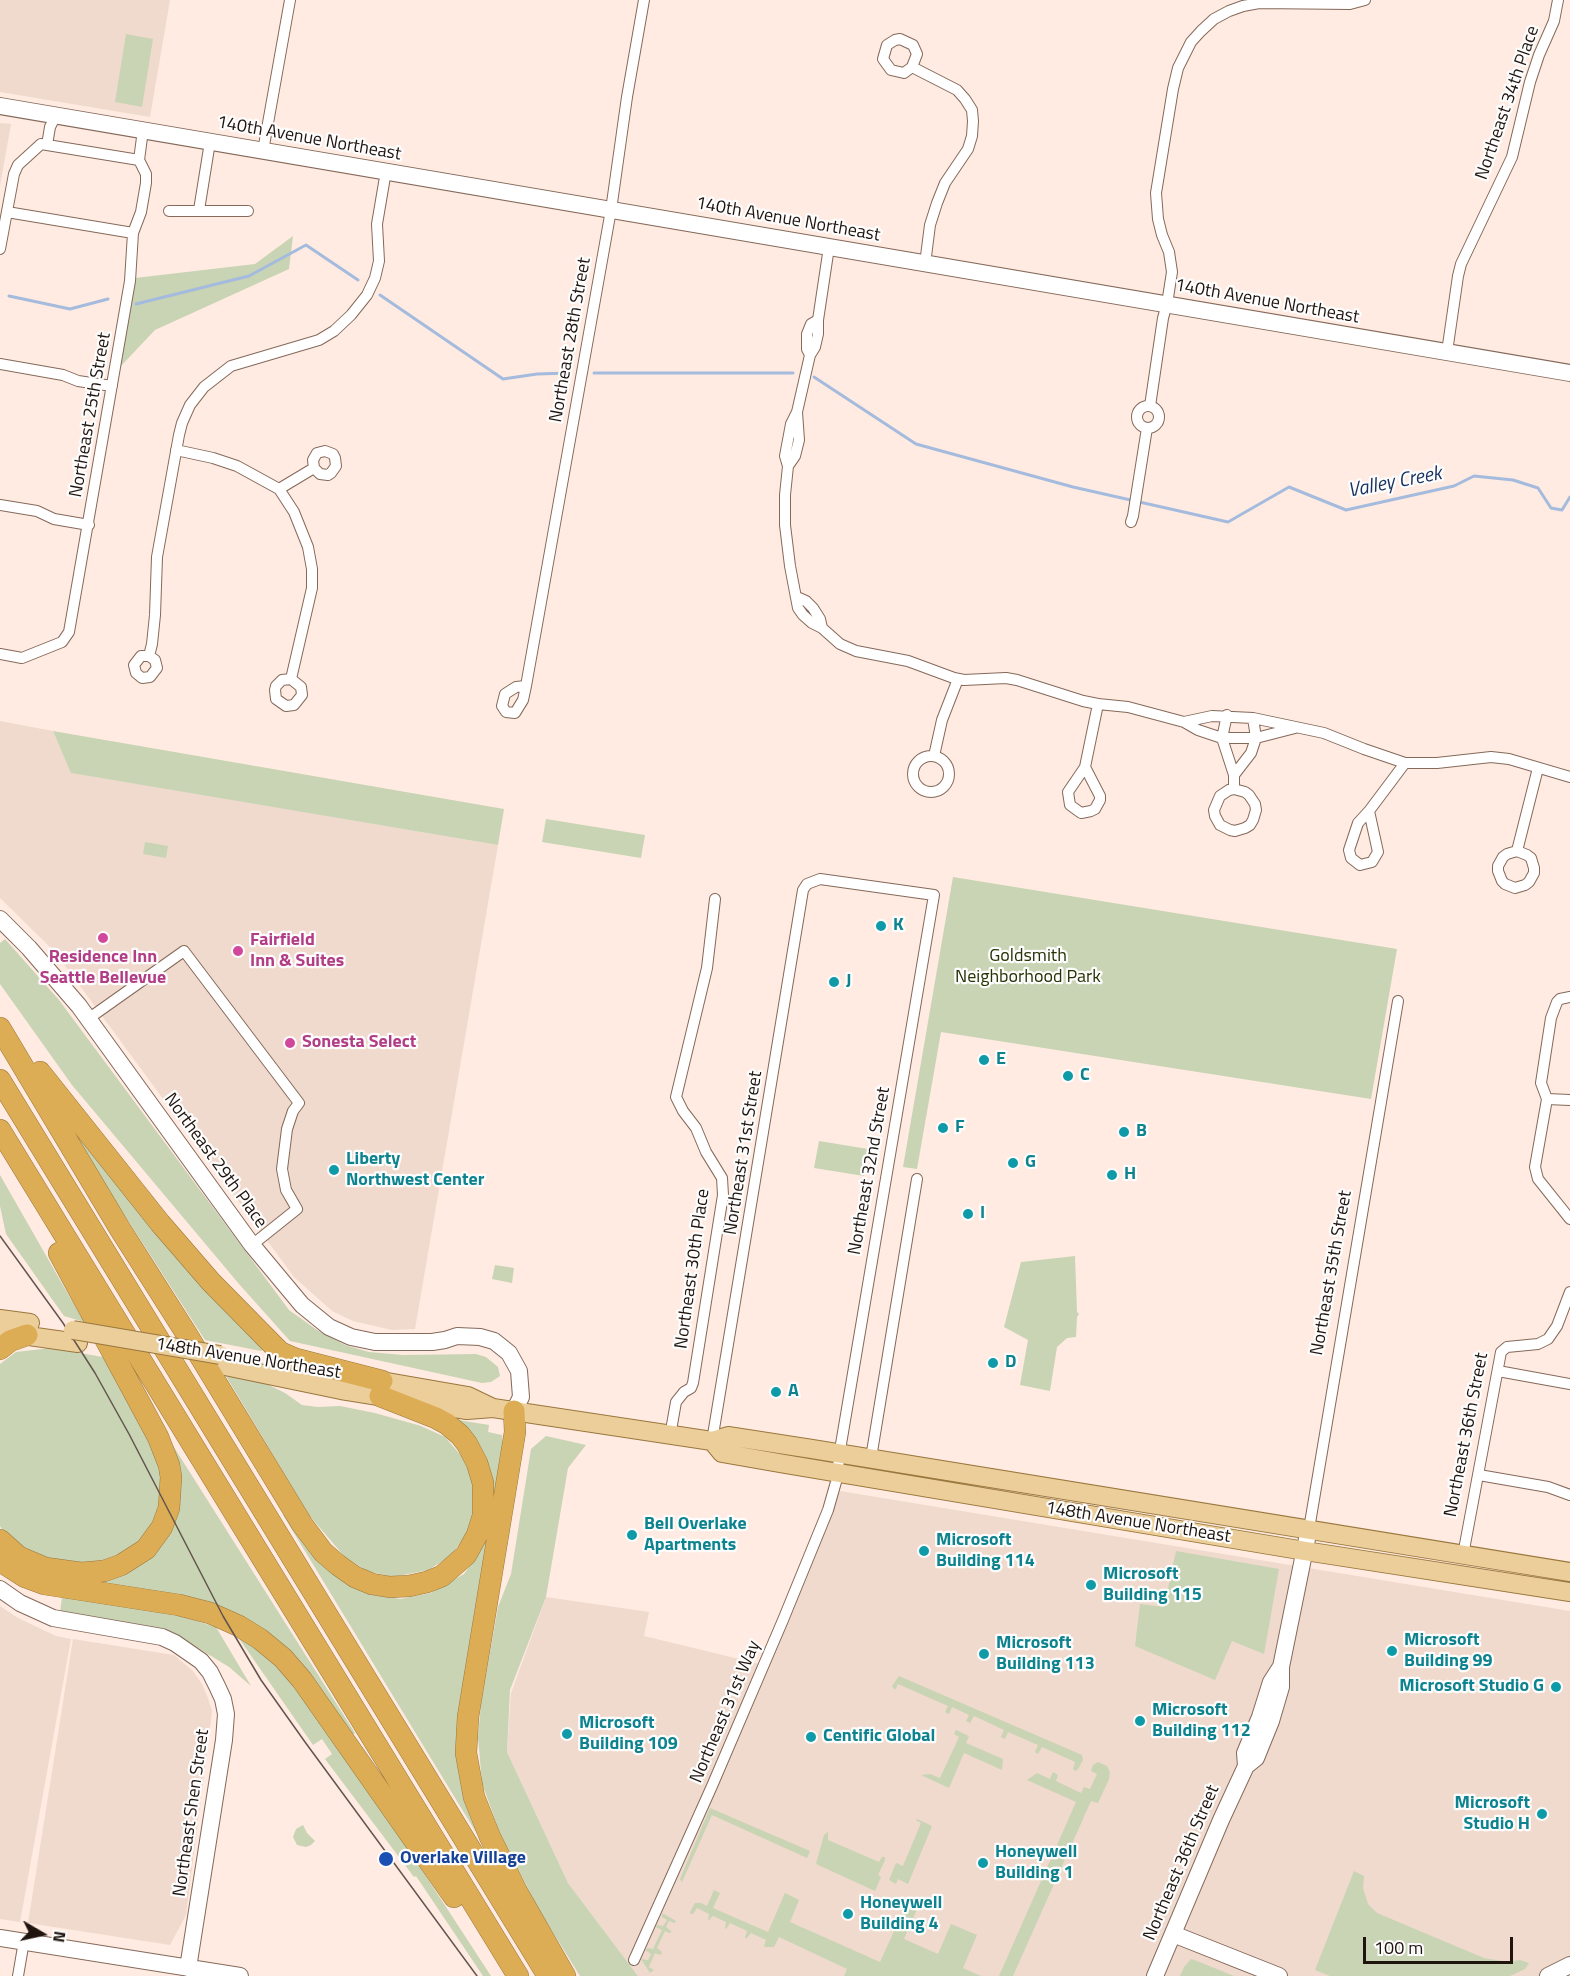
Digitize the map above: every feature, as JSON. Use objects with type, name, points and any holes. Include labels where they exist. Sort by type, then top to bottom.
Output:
[{"type":"highway","points":[[0,1018],[84,1130],[160,1223],[211,1282],[280,1352],[381,1388],[447,1424],[467,1444],[477,1463],[483,1483],[483,1516],[477,1535],[466,1554],[442,1576],[409,1586],[390,1587],[372,1584],[355,1577],[323,1552],[302,1524],[120,1229],[0,1028]]},
{"type":"highway","points":[[0,1080],[548,1976]]},
{"type":"highway","points":[[0,1130],[516,1976]]},
{"type":"highway","points":[[0,1148],[62,1257],[158,1437],[169,1466],[171,1489],[169,1508],[158,1534],[138,1556],[112,1569],[89,1573],[45,1568],[19,1557],[0,1540]]},
{"type":"highway","points":[[0,1349],[10,1341],[27,1335]]},
{"type":"highway","points":[[514,1411],[515,1432],[468,1717],[466,1753],[474,1797],[490,1837],[517,1892],[565,1976]]},
{"type":"highway","points":[[0,1561],[20,1574],[44,1584],[178,1605],[210,1613],[239,1626],[260,1639],[283,1658],[302,1680],[461,1907],[516,1976]]},
{"type":"main road","name":"148th Avenue Northeast","points":[[0,1319],[76,1337],[381,1388],[468,1396],[493,1408],[712,1442],[728,1436],[1570,1572]]},
{"type":"main road","name":"148th Avenue Northeast","points":[[0,1332],[76,1337]]},
{"type":"main road","name":"148th Avenue Northeast","points":[[712,1442],[722,1453],[1305,1551],[1570,1592]]},
{"type":"street","points":[[263,151],[290,0]]},
{"type":"street","name":"Northeast 28th Street","points":[[526,686],[611,210],[644,0]]},
{"type":"street","points":[[1131,522],[1147,428],[1138,421],[1138,414],[1143,408],[1150,406],[1172,263],[1158,219],[1156,193],[1178,68],[1191,42],[1214,19],[1228,11],[1260,3],[1350,4],[1365,0]]},
{"type":"street","name":"Northeast 34th Place","points":[[1447,352],[1461,264],[1512,157],[1530,82],[1554,21],[1558,0]]},
{"type":"street","points":[[912,67],[957,90],[972,110],[973,121],[968,149],[945,183],[937,203],[930,225],[925,264]]},
{"type":"street","name":"140th Avenue Northeast","points":[[0,106],[1570,373]]},
{"type":"street","points":[[47,145],[50,127],[56,115]]},
{"type":"street","name":"Northeast 25th Street","points":[[0,654],[22,658],[62,642],[69,632],[130,281],[133,233],[141,212],[146,183],[146,174],[139,160],[143,130]]},
{"type":"street","points":[[199,210],[210,142]]},
{"type":"street","points":[[0,249],[14,174],[18,165],[41,144],[139,160]]},
{"type":"street","points":[[149,656],[155,615],[157,557],[176,450],[182,423],[190,405],[204,387],[231,366],[319,340],[334,331],[351,315],[367,295],[375,278],[379,261],[377,224],[386,171]]},
{"type":"street","points":[[169,211],[248,211]]},
{"type":"street","points":[[7,212],[133,233]]},
{"type":"street","points":[[829,247],[818,334],[815,347],[810,355],[797,412],[787,437],[785,456],[788,466],[785,525],[798,608],[803,615],[840,644],[856,651],[908,661],[958,679],[1006,678],[1017,680],[1098,704],[1128,707],[1184,722],[1198,730],[1222,738],[1256,738],[1296,728]]},
{"type":"street","points":[[0,364],[112,386]]},
{"type":"street","points":[[176,450],[237,466],[279,489],[294,512],[302,528],[312,569],[312,588],[291,679]]},
{"type":"street","points":[[279,489],[314,468]]},
{"type":"street","points":[[0,505],[37,511],[54,519],[89,525]]},
{"type":"street","points":[[934,756],[942,720],[958,679]]},
{"type":"street","points":[[1085,768],[1098,704]]},
{"type":"street","points":[[1184,722],[1227,715],[1253,718],[1324,733],[1405,763],[1491,757],[1509,759],[1570,777]]},
{"type":"street","points":[[1227,715],[1222,738],[1234,775],[1234,789]]},
{"type":"street","points":[[1234,775],[1251,753],[1256,738],[1253,718]]},
{"type":"street","points":[[1369,811],[1405,763]]},
{"type":"street","points":[[1517,851],[1538,768]]},
{"type":"street","name":"Northeast 31st Street","points":[[712,1442],[803,890],[807,884],[820,879],[934,895]]},
{"type":"street","name":"Northeast 32nd Street","points":[[837,1473],[934,895]]},
{"type":"street","name":"Northeast 30th Place","points":[[670,1436],[676,1402],[693,1383],[723,1195],[722,1178],[706,1152],[696,1128],[676,1097],[707,968],[715,899]]},
{"type":"street","name":"Northeast 29th Place","points":[[0,919],[29,948],[88,1019],[252,1245],[302,1305],[330,1327],[351,1337],[375,1342],[446,1340],[457,1336],[480,1337],[494,1341],[510,1353],[519,1371],[521,1397],[514,1411]]},
{"type":"street","points":[[88,1019],[184,951],[299,1103],[293,1111],[287,1129],[282,1169],[286,1190],[297,1209],[252,1245]]},
{"type":"street","points":[[1565,998],[1554,1008],[1551,1018],[1542,1074],[1542,1088],[1546,1099],[1536,1159],[1536,1173],[1538,1179],[1570,1219]]},
{"type":"street","name":"Northeast 35th Street","points":[[1305,1551],[1398,1001]]},
{"type":"street","points":[[1546,1099],[1570,1100]]},
{"type":"street","points":[[871,1458],[916,1179]]},
{"type":"street","name":"Northeast 36th Street","points":[[1463,1555],[1501,1352],[1504,1348],[1538,1344],[1548,1339],[1557,1326],[1570,1292]]},
{"type":"street","points":[[1498,1371],[1570,1384]]},
{"type":"street","name":"Northeast 31st Way","points":[[633,1960],[783,1620],[828,1510],[837,1473]]},
{"type":"street","points":[[1479,1475],[1548,1487],[1570,1496]]},
{"type":"street","name":"Northeast 36th Street","points":[[1155,1976],[1246,1766],[1245,1753],[1271,1682],[1281,1667],[1305,1551]]},
{"type":"street","name":"Northeast Shen Street","points":[[0,1589],[20,1603],[53,1618],[162,1637],[188,1650],[201,1661],[218,1686],[226,1714],[224,1740],[188,1972]]},
{"type":"street","points":[[1173,1934],[1279,1976]]},
{"type":"street","points":[[0,1938],[188,1972],[240,1976]]},
{"type":"street","points":[[18,1976],[24,1941]]},
{"type":"street","points":[[1548,1976],[1570,1965]]},
{"type":"shaded area","points":[[0,0],[170,0],[150,117],[0,92]]},
{"type":"shaded area","points":[[0,123],[11,124],[0,186]]},
{"type":"shaded area","points":[[0,721],[53,731],[72,773],[498,845],[415,1329],[392,1330],[353,1321],[332,1311],[294,1277],[55,952],[0,898]]},
{"type":"shaded area","points":[[840,1491],[1570,1611],[1570,1976],[638,1976],[568,1883],[507,1752],[511,1693],[546,1597],[649,1612],[644,1636],[764,1665]]},
{"type":"shaded area","points":[[0,1606],[18,1618],[56,1636],[71,1639],[20,1922],[0,1919]]},
{"type":"shaded area","points":[[73,1639],[174,1655],[193,1671],[208,1698],[212,1711],[211,1721],[186,1915],[170,1945],[28,1923]]},
{"type":"green space","points":[[126,34],[153,39],[142,107],[115,102]]},
{"type":"green space","points":[[293,236],[289,269],[155,330],[120,367],[135,278],[255,264]]},
{"type":"green space","points":[[53,731],[504,809],[498,845],[71,773]]},
{"type":"green space","points":[[546,819],[645,835],[641,858],[542,842]]},
{"type":"green space","points":[[145,842],[168,846],[166,858],[143,854]]},
{"type":"green space","name":"Goldsmith Neighborhood Park","points":[[953,877],[1397,949],[1371,1099],[941,1032],[917,1169],[903,1167]]},
{"type":"green space","points":[[5,939],[59,1000],[289,1310],[317,1330],[345,1345],[369,1352],[403,1355],[476,1354],[486,1357],[498,1367],[500,1376],[491,1382],[482,1383],[290,1341],[239,1284],[72,1085],[0,984],[0,943]]},
{"type":"green space","points":[[37,1079],[263,1349],[261,1351],[205,1340]]},
{"type":"green space","points":[[819,1141],[868,1149],[864,1176],[814,1168]]},
{"type":"green space","points":[[0,1175],[84,1322],[64,1316],[6,1234],[0,1206]]},
{"type":"green space","points":[[1075,1256],[1077,1312],[1079,1314],[1076,1337],[1067,1338],[1057,1347],[1050,1391],[1020,1385],[1028,1340],[1004,1327],[1021,1262]]},
{"type":"green space","points":[[495,1265],[514,1268],[512,1283],[492,1279]]},
{"type":"green space","points":[[51,1348],[103,1357],[144,1423],[161,1465],[162,1510],[147,1538],[101,1566],[31,1556],[4,1533],[0,1526],[0,1364],[16,1352]]},
{"type":"green space","points":[[226,1376],[259,1380],[285,1393],[302,1405],[340,1406],[375,1413],[421,1426],[445,1437],[465,1460],[473,1482],[474,1510],[467,1534],[450,1557],[428,1570],[393,1577],[367,1571],[344,1556],[309,1515]]},
{"type":"green space","points":[[458,1420],[489,1425],[488,1432],[502,1435],[503,1444],[495,1500],[490,1469],[480,1446]]},
{"type":"green space","points":[[546,1436],[586,1445],[568,1468],[546,1597],[510,1690],[507,1752],[568,1883],[638,1976],[580,1976],[539,1910],[501,1836],[482,1783],[478,1737],[481,1704],[498,1607],[511,1574],[531,1449]]},
{"type":"green space","points":[[170,1441],[355,1733],[352,1735],[280,1645],[97,1584],[97,1580],[157,1550]]},
{"type":"green space","points":[[283,1515],[287,1515],[374,1594],[400,1599],[431,1593],[464,1574],[477,1556],[491,1528],[462,1707],[480,1832],[477,1834]]},
{"type":"green space","points":[[1176,1551],[1279,1569],[1264,1654],[1232,1641],[1215,1680],[1135,1646],[1140,1604],[1164,1607]]},
{"type":"green space","points":[[62,1597],[173,1614],[216,1627],[251,1686],[229,1667],[174,1633],[151,1627],[60,1613]]},
{"type":"green space","points":[[238,1637],[257,1648],[279,1669],[318,1716],[491,1976],[483,1976],[416,1876],[414,1877],[325,1759],[332,1754],[322,1739],[313,1745]]},
{"type":"green space","points":[[899,1676],[1082,1755],[1083,1760],[1076,1771],[1073,1769],[1075,1762],[1042,1747],[1038,1754],[1035,1752],[1038,1745],[1008,1732],[1005,1739],[1001,1737],[1004,1730],[974,1716],[970,1723],[966,1721],[969,1715],[952,1707],[949,1714],[945,1712],[948,1706],[898,1684],[895,1690],[892,1686]]},
{"type":"green space","points":[[956,1730],[969,1736],[966,1743],[1003,1759],[1002,1770],[964,1753],[949,1788],[921,1775],[930,1774],[940,1778],[959,1737],[954,1734]]},
{"type":"green space","points":[[1098,1762],[1107,1766],[1110,1772],[1098,1803],[1091,1801],[1013,1976],[999,1976],[1076,1802],[1027,1780],[1037,1773],[1050,1779],[1053,1772],[1058,1775],[1056,1781],[1081,1793],[1084,1787],[1090,1789],[1097,1774],[1091,1771],[1093,1765]]},
{"type":"green space","points":[[710,1808],[810,1851],[807,1858],[712,1815],[682,1882],[680,1879]]},
{"type":"green space","points":[[917,1819],[932,1826],[908,1884],[898,1879],[896,1884],[889,1880],[896,1863],[903,1866],[921,1823]]},
{"type":"green space","points":[[303,1825],[315,1841],[306,1847],[297,1845],[293,1837],[296,1829]]},
{"type":"green space","points":[[828,1832],[828,1840],[879,1862],[882,1857],[885,1857],[878,1875],[881,1877],[875,1891],[816,1864],[824,1835]]},
{"type":"green space","points":[[1354,1871],[1364,1876],[1363,1888],[1368,1904],[1377,1913],[1484,1958],[1508,1962],[1520,1960],[1529,1963],[1525,1969],[1510,1976],[1330,1976],[1315,1970]]},
{"type":"green space","points":[[714,1890],[720,1893],[713,1908],[768,1932],[785,1893],[799,1900],[790,1922],[880,1962],[906,1905],[917,1909],[904,1939],[938,1954],[951,1924],[977,1935],[963,1968],[981,1976],[844,1976],[847,1969],[779,1937],[774,1947],[766,1947],[764,1946],[766,1940],[751,1933],[745,1938],[747,1931],[730,1923],[725,1929],[726,1922],[713,1916],[708,1921],[709,1914],[697,1908],[691,1914],[695,1903],[707,1906]]},
{"type":"green space","points":[[662,1914],[676,1921],[675,1923],[669,1921],[666,1927],[672,1932],[665,1931],[657,1948],[662,1953],[660,1955],[655,1953],[649,1967],[654,1970],[650,1973],[641,1959],[648,1960],[651,1954],[645,1950],[653,1949],[662,1930],[656,1927],[657,1925],[663,1926],[667,1920],[662,1917]]},
{"type":"green space","points":[[1191,1959],[1234,1976],[1180,1976]]},
{"type":"waterway","points":[[136,304],[249,276],[306,245],[358,280]]},
{"type":"waterway","points":[[380,295],[503,379],[537,374],[570,373]]},
{"type":"waterway","points":[[9,296],[70,309],[108,299]]},
{"type":"waterway","points":[[594,373],[793,373]]},
{"type":"waterway","name":"Valley Creek","points":[[814,377],[916,444],[1073,487],[1228,522],[1289,487],[1346,510],[1454,486],[1474,476],[1513,480],[1538,488],[1551,508],[1562,510],[1570,497]]},
{"type":"tram line","points":[[0,1236],[63,1323],[95,1373],[223,1616],[261,1680],[477,1976]]},
{"type":"place","name":"K","points":[[881,926]]},
{"type":"place","name":"Residence Inn Seattle Bellevue","points":[[103,938]]},
{"type":"place","name":"Fairfield Inn & Suites","points":[[238,951]]},
{"type":"place","name":"J","points":[[834,982]]},
{"type":"place","name":"Sonesta Select","points":[[290,1043]]},
{"type":"place","name":"E","points":[[984,1060]]},
{"type":"place","name":"C","points":[[1068,1076]]},
{"type":"place","name":"F","points":[[943,1128]]},
{"type":"place","name":"B","points":[[1124,1132]]},
{"type":"place","name":"G","points":[[1013,1163]]},
{"type":"place","name":"Liberty Northwest Center","points":[[334,1170]]},
{"type":"place","name":"H","points":[[1112,1175]]},
{"type":"place","name":"I","points":[[968,1214]]},
{"type":"place","name":"D","points":[[993,1363]]},
{"type":"place","name":"A","points":[[776,1392]]},
{"type":"place","name":"Bell Overlake Apartments","points":[[632,1535]]},
{"type":"place","name":"Microsoft Building 114","points":[[924,1551]]},
{"type":"place","name":"Microsoft Building 115","points":[[1091,1585]]},
{"type":"place","name":"Microsoft Building 99","points":[[1392,1651]]},
{"type":"place","name":"Microsoft Building 113","points":[[984,1654]]},
{"type":"place","name":"Microsoft Studio G","points":[[1556,1687]]},
{"type":"place","name":"Microsoft Building 112","points":[[1140,1721]]},
{"type":"place","name":"Microsoft Building 109","points":[[567,1734]]},
{"type":"place","name":"Centific Global","points":[[811,1737]]},
{"type":"place","name":"Microsoft Studio H","points":[[1542,1814]]},
{"type":"place","name":"Overlake Village","points":[[386,1859]]},
{"type":"place","name":"Honeywell Building 1","points":[[983,1863]]},
{"type":"place","name":"Honeywell Building 4","points":[[848,1914]]}]
